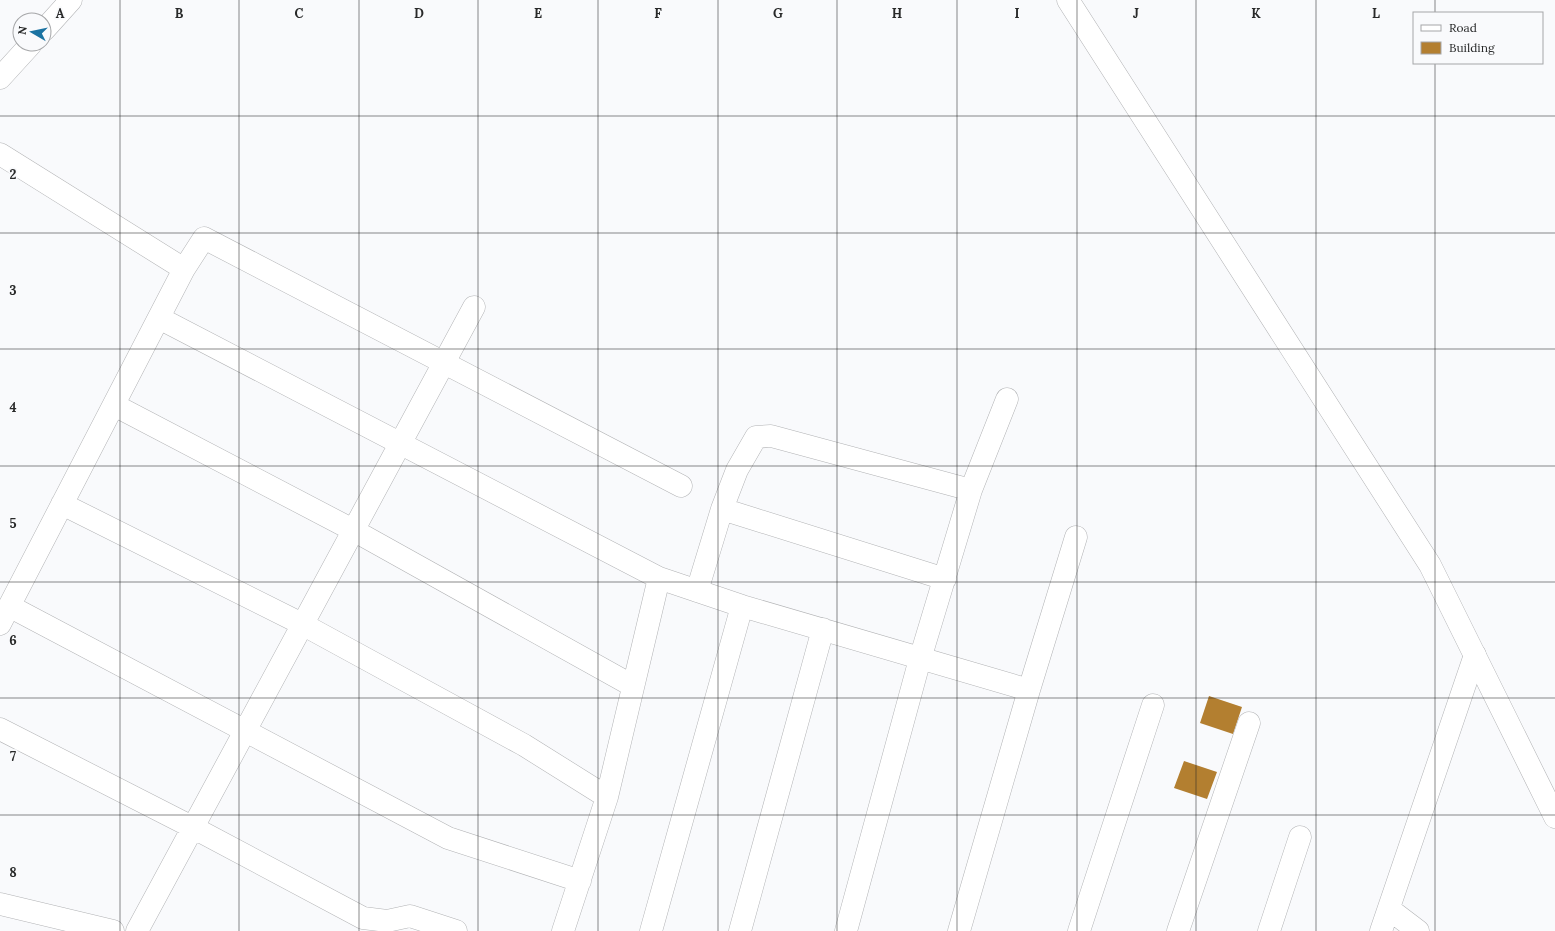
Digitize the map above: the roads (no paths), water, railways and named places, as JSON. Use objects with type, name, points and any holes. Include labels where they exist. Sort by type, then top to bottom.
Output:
[{"type":"street","points":[[52,21],[71,0]]},
{"type":"street","points":[[1068,0],[1430,565],[1555,817]]},
{"type":"street","points":[[0,78],[24,52]]},
{"type":"street","points":[[0,154],[184,269]]},
{"type":"street","points":[[580,882],[448,838],[244,731],[4,615],[184,269],[204,238],[681,486]]},
{"type":"street","points":[[137,931],[474,307]]},
{"type":"street","points":[[159,318],[659,578],[742,606],[1029,690]]},
{"type":"street","points":[[846,931],[920,659],[971,490],[1008,399]]},
{"type":"street","points":[[114,405],[353,530],[633,686]]},
{"type":"street","points":[[697,591],[722,510],[737,470],[756,438],[771,436],[971,490]]},
{"type":"street","points":[[62,504],[302,624],[524,745],[607,797]]},
{"type":"street","points":[[722,510],[945,579]]},
{"type":"street","points":[[959,931],[1029,690],[1076,536]]},
{"type":"street","points":[[563,931],[607,797],[659,578]]},
{"type":"street","points":[[651,931],[742,606]]},
{"type":"street","points":[[740,931],[823,629]]},
{"type":"street","points":[[1381,931],[1475,655]]},
{"type":"street","points":[[1079,931],[1153,705]]},
{"type":"street","points":[[1178,931],[1249,723]]},
{"type":"street","points":[[0,729],[192,827],[363,918],[387,921],[410,916],[456,931]]},
{"type":"street","points":[[1269,931],[1300,837]]},
{"type":"street","points":[[0,904],[35,922],[113,931]]},
{"type":"street","points":[[1388,909],[1418,931]]}]
